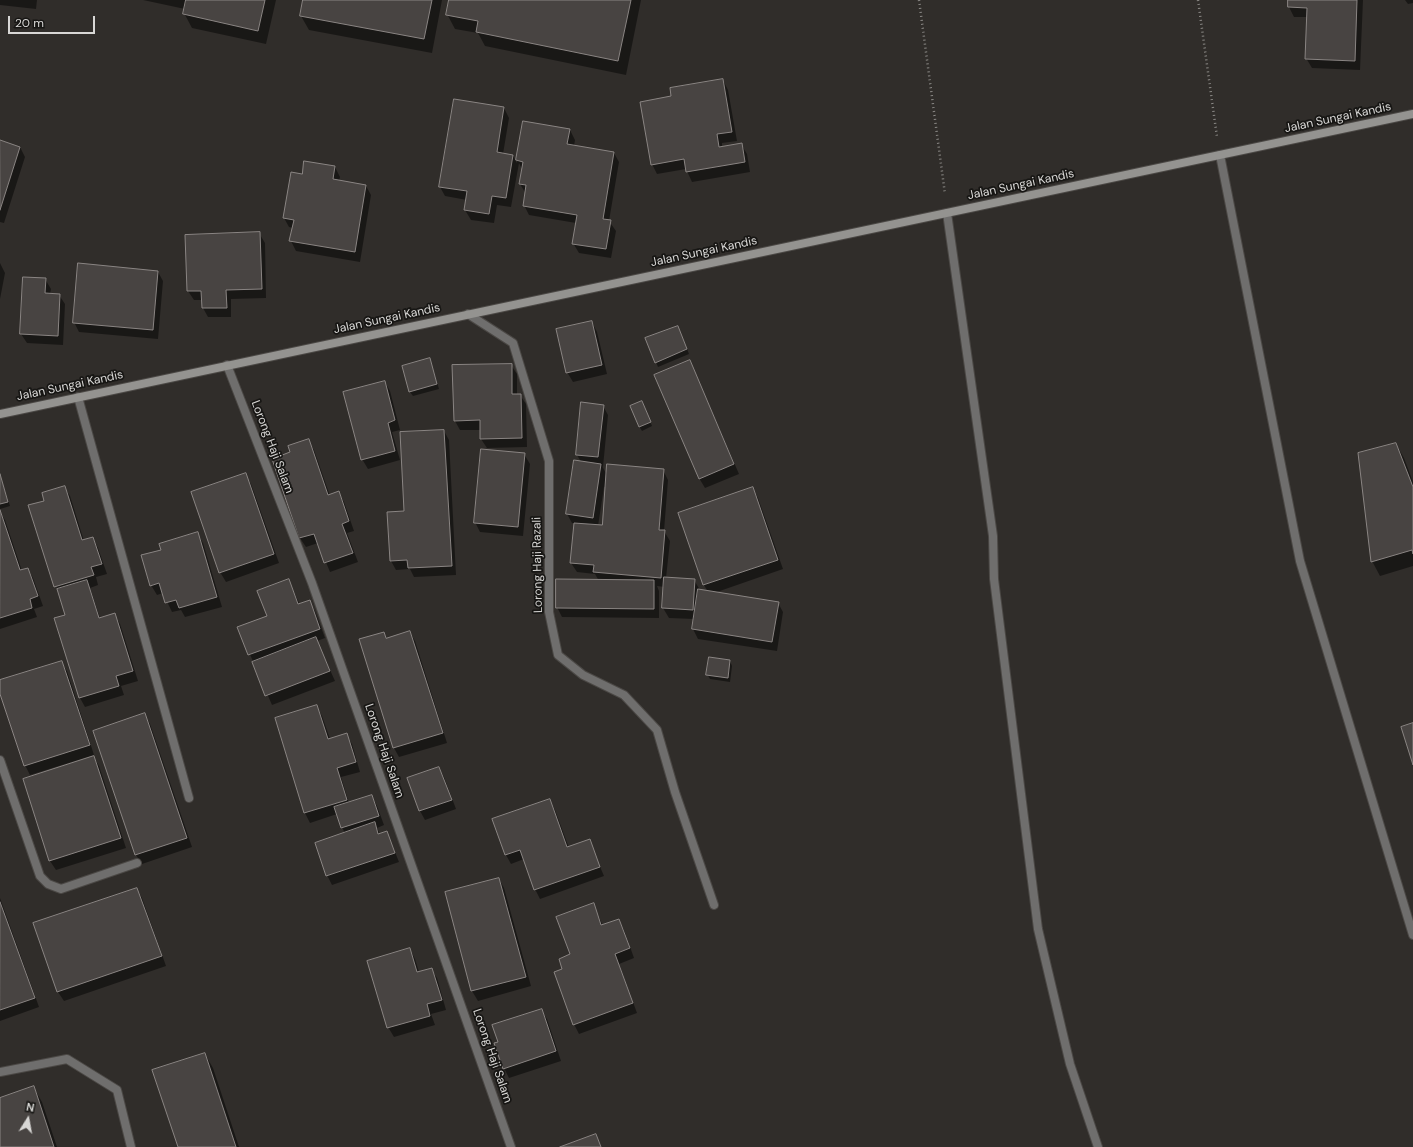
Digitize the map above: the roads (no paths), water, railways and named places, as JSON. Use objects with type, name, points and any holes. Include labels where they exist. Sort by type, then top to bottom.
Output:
[{"type":"street","name":"Jalan Sungai Kandis","points":[[0,414],[1413,114]]},
{"type":"street","points":[[1220,155],[1300,561],[1413,935]]},
{"type":"street","points":[[948,213],[993,536],[994,579],[1038,929],[1070,1064],[1098,1147]]},
{"type":"street","name":"Lorong Haji Razali","points":[[468,314],[513,343],[549,461],[549,612],[558,655],[583,676],[624,695],[657,730],[675,792],[714,905]]},
{"type":"street","name":"Lorong Haji Salam","points":[[227,365],[312,583],[511,1147]]},
{"type":"street","points":[[78,397],[189,798]]},
{"type":"street","points":[[0,760],[40,876],[48,884],[61,889],[137,863]]},
{"type":"street","points":[[0,1072],[67,1059],[117,1090],[131,1147]]}]
